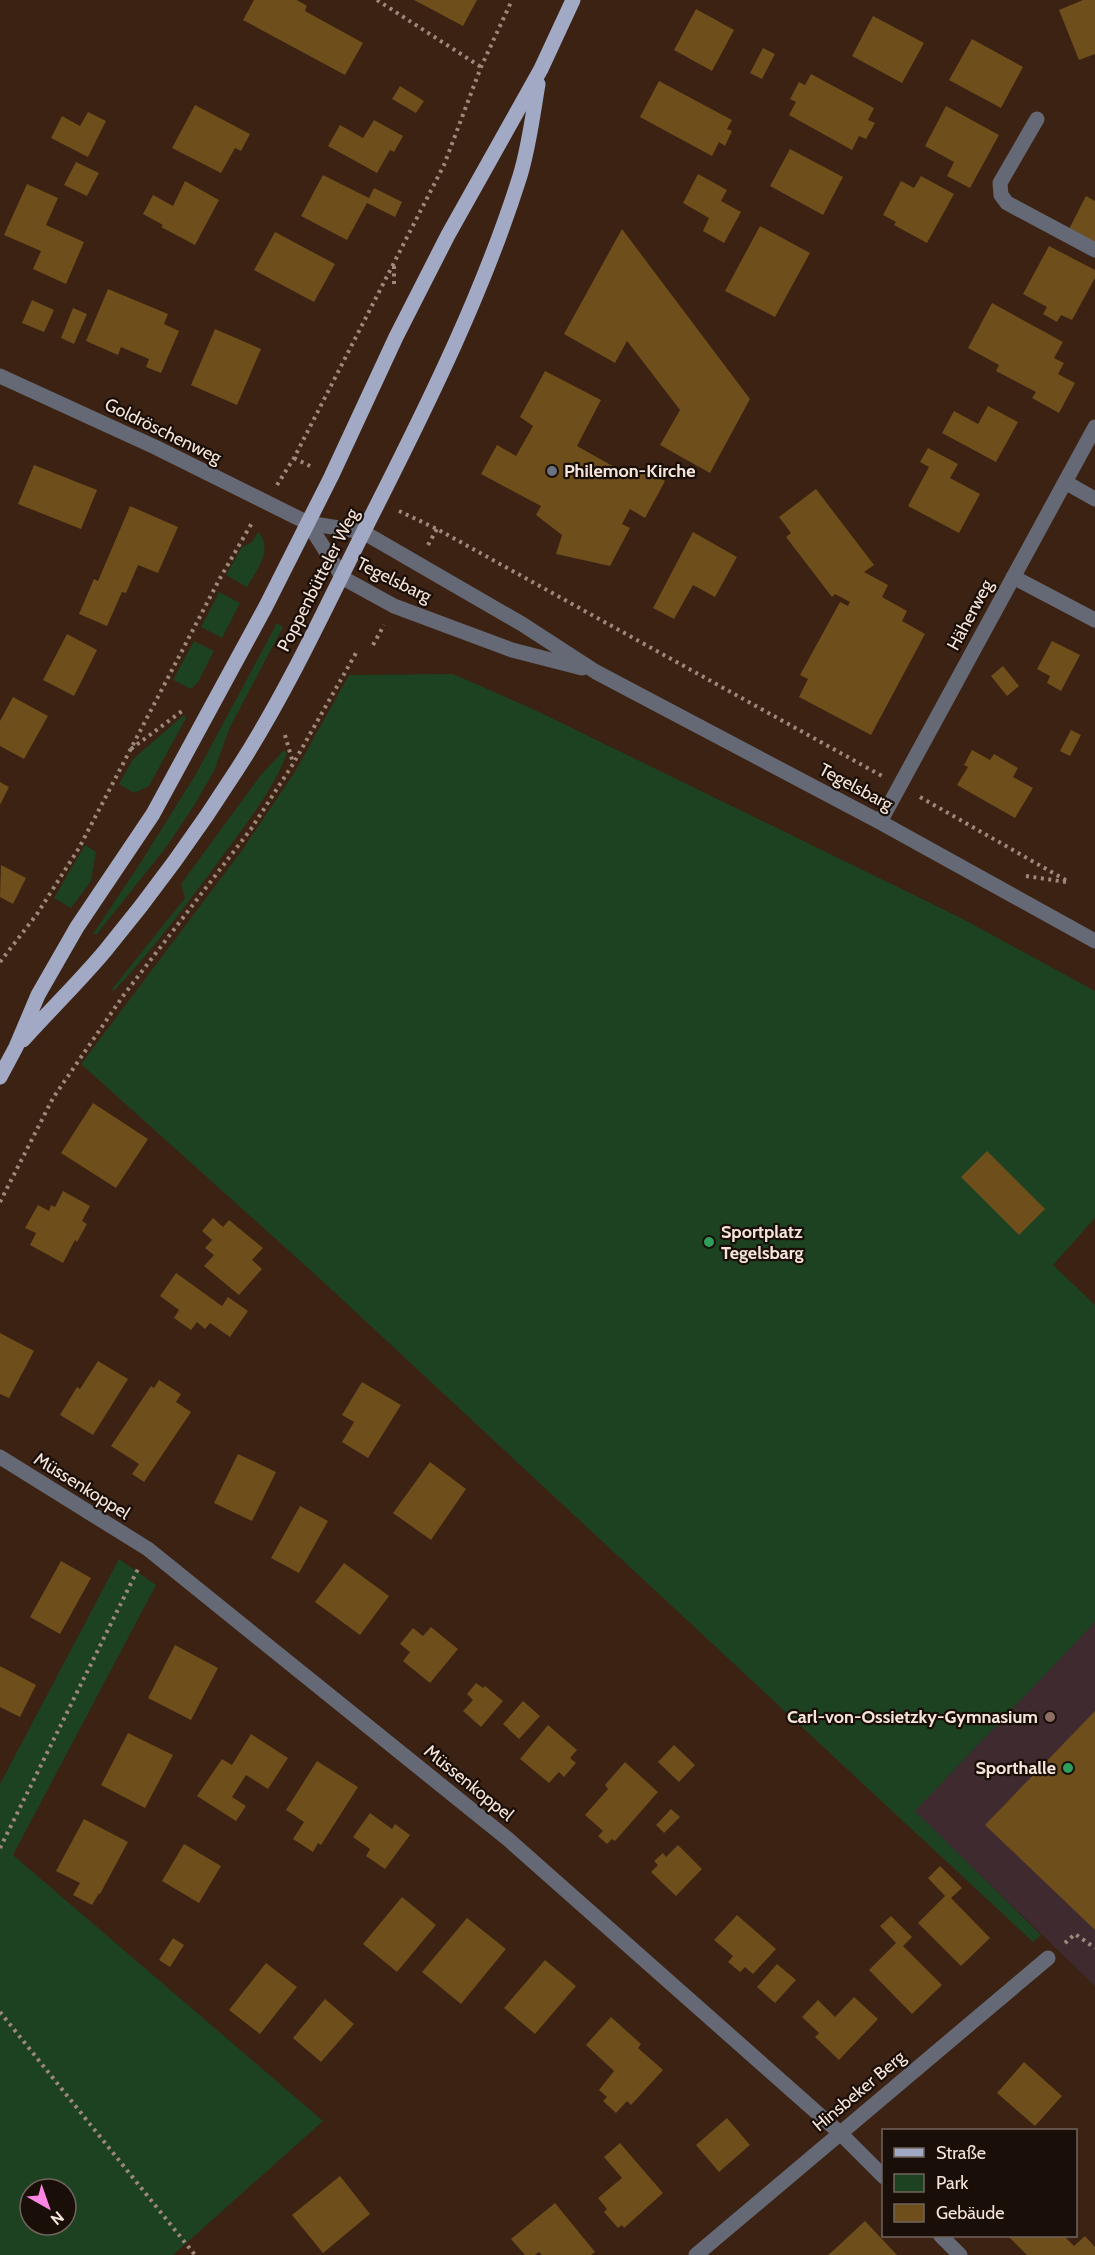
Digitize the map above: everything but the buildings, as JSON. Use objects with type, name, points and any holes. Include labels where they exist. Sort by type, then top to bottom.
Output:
[{"type":"main road","name":"Poppenbütteler Weg","points":[[0,1077],[16,1047],[38,995],[77,927],[153,814],[266,606],[396,337],[432,266],[541,69],[573,0]]},
{"type":"main road","name":"Poppenbütteler Weg","points":[[16,1047],[104,952],[182,853],[239,767],[277,703],[343,578],[363,532],[435,390],[464,325],[521,174],[541,69]]},
{"type":"street","points":[[1037,119],[1000,183],[1001,195],[1007,203],[1095,250]]},
{"type":"street","name":"Goldröschenweg","points":[[0,376],[155,447],[308,523]]},
{"type":"street","name":"Häherweg","points":[[880,822],[1095,427]]},
{"type":"street","points":[[1065,482],[1095,499]]},
{"type":"street","name":"Tegelsbarg","points":[[308,523],[363,532],[522,624],[596,672],[880,822],[1095,941]]},
{"type":"street","name":"Tegelsbarg","points":[[308,523],[343,578],[394,606],[512,650],[596,672]]},
{"type":"street","points":[[1013,577],[1095,620]]},
{"type":"street","name":"Müssenkoppel","points":[[0,1457],[148,1549],[509,1840],[840,2133],[882,2175]]},
{"type":"street","name":"Hinsbeker Berg","points":[[696,2255],[1048,1958]]},
{"type":"street","points":[[943,2237],[960,2255]]},
{"type":"path","points":[[377,0],[480,67]]},
{"type":"path","points":[[394,265],[444,165],[480,67],[512,0]]},
{"type":"path","points":[[379,502],[437,528],[1069,882]]},
{"type":"path","points":[[0,1202],[53,1098],[123,996],[250,829],[293,764],[356,653]]},
{"type":"path","points":[[0,962],[37,914],[79,848],[128,751],[183,710]]},
{"type":"path","points":[[0,1848],[148,1549]]},
{"type":"path","points":[[1048,1958],[1075,1934],[1095,1948]]},
{"type":"path","points":[[0,2012],[195,2255]]},
{"type":"shaded area","name":"Carl-von-Ossietzky-Gymnasium","points":[[1095,1622],[1095,1986],[914,1811]]},
{"type":"green space","points":[[258,532],[263,539],[264,553],[247,587],[226,575],[242,547],[252,542]]},
{"type":"green space","points":[[219,592],[240,603],[222,638],[201,627]]},
{"type":"green space","points":[[277,623],[283,627],[230,727],[214,771],[193,807],[167,846],[97,934],[93,934],[196,774]]},
{"type":"green space","points":[[194,641],[214,651],[198,682],[191,689],[173,680]]},
{"type":"green space","name":"Sportplatz Tegelsbarg","points":[[453,674],[535,710],[961,918],[1095,991],[1095,1218],[1053,1265],[1095,1305],[1095,1622],[915,1811],[1041,1935],[1033,1942],[318,1277],[81,1064],[243,849],[296,770],[349,675]]},
{"type":"green space","points":[[184,715],[186,718],[149,786],[134,793],[119,784],[133,759]]},
{"type":"green space","points":[[284,750],[287,753],[281,767],[250,818],[198,890],[114,991],[112,989],[185,898],[181,884],[260,776]]},
{"type":"green space","points":[[85,845],[96,852],[91,881],[71,908],[54,898]]},
{"type":"green space","points":[[119,1559],[156,1585],[13,1855],[323,2121],[173,2255],[0,2255],[0,1784]]},
{"type":"place","name":"Philemon-Kirche","points":[[552,471]]},
{"type":"place","name":"Sportplatz Tegelsbarg","points":[[709,1242]]},
{"type":"place","name":"Carl-von-Ossietzky-Gymnasium","points":[[1050,1717]]},
{"type":"place","name":"Sporthalle","points":[[1068,1768]]}]
